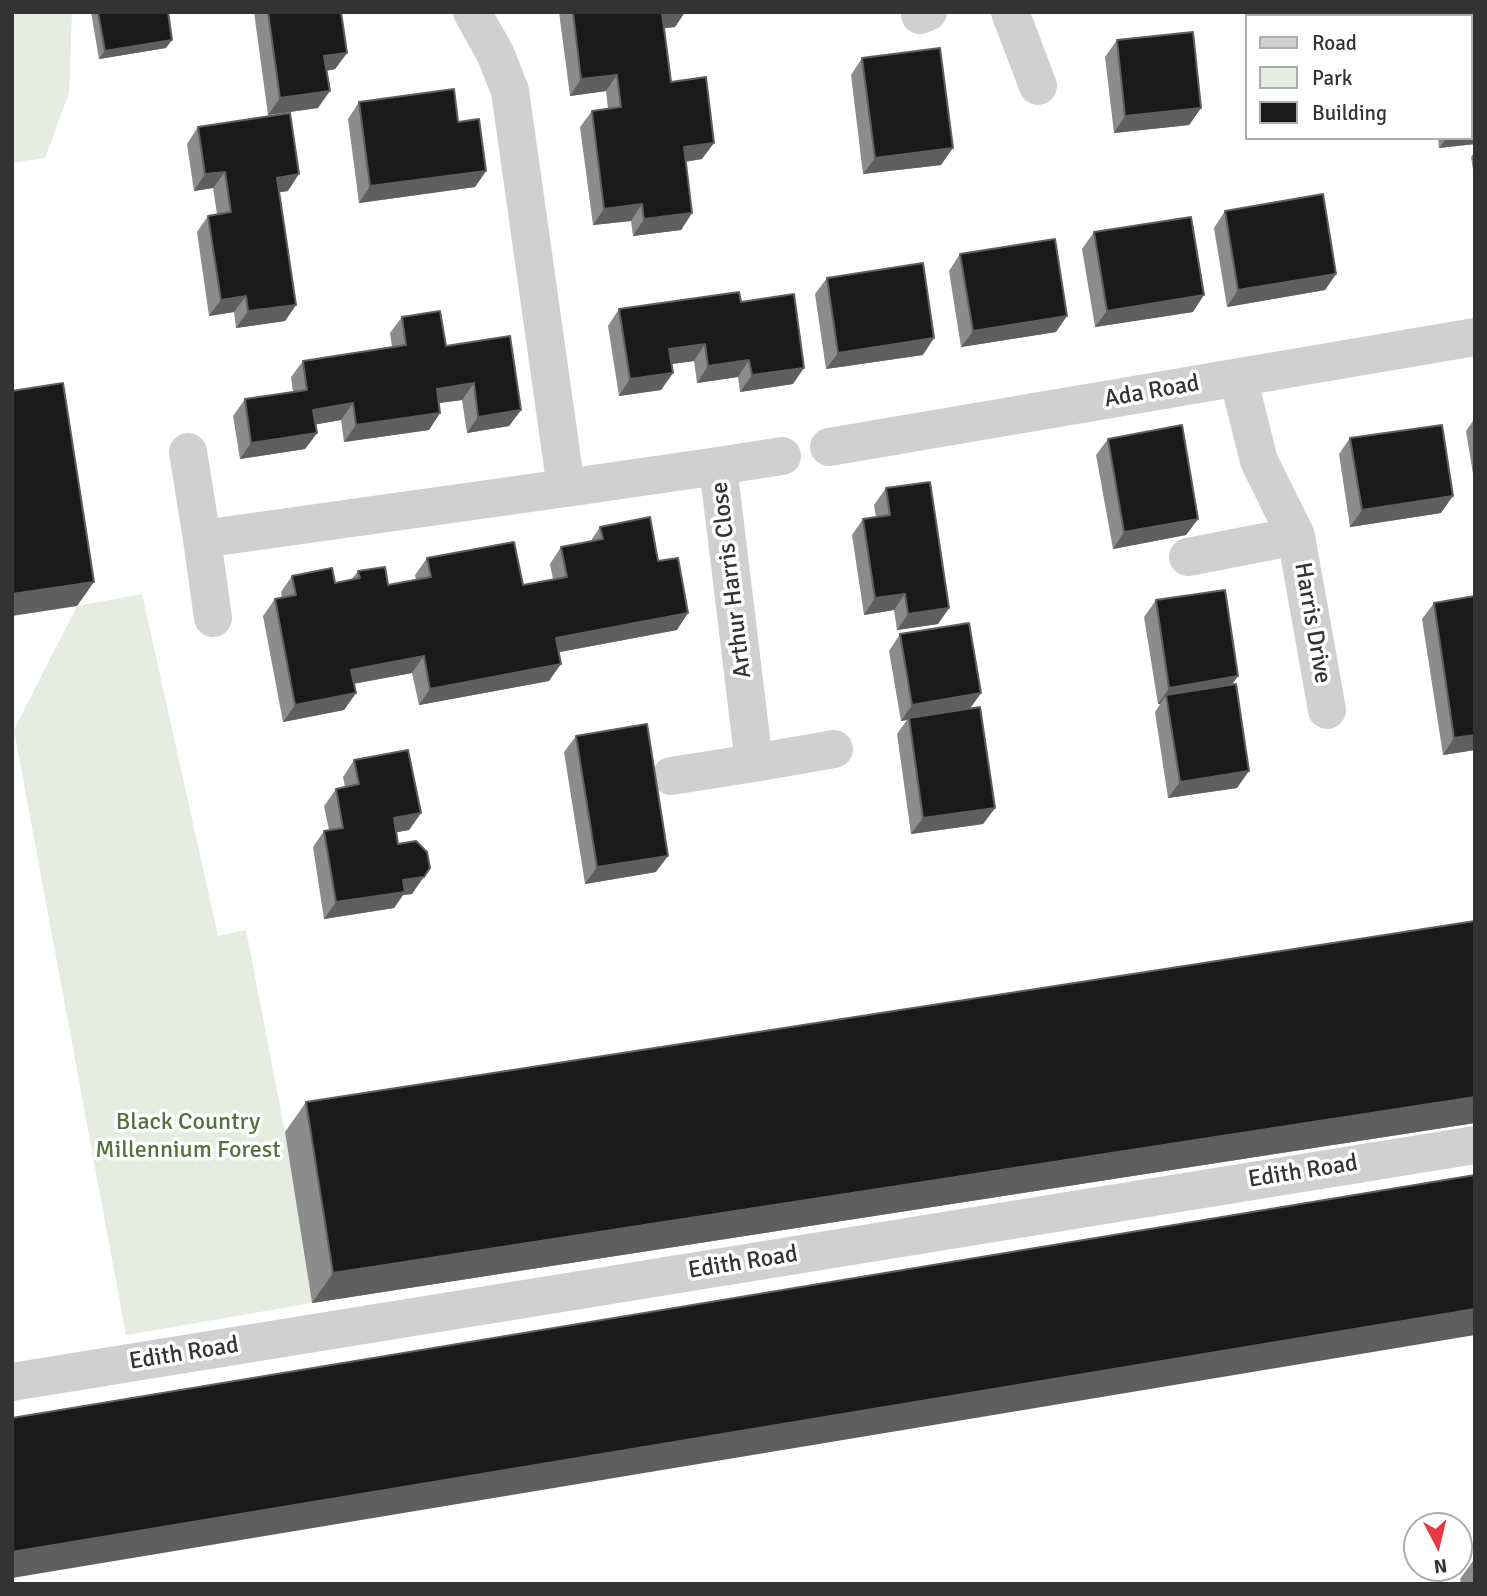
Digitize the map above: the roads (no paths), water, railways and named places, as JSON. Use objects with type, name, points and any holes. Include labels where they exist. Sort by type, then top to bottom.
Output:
[{"type":"street","points":[[472,12],[496,55],[510,90],[566,488]]},
{"type":"street","points":[[1010,12],[1038,86]]},
{"type":"street","name":"Ada Road","points":[[829,447],[1475,337]]},
{"type":"street","name":"Harris Drive","points":[[1238,377],[1259,461],[1296,536],[1327,710]]},
{"type":"street","points":[[188,452],[214,618]]},
{"type":"street","points":[[718,466],[782,456]]},
{"type":"street","name":"Arthur Harris Close","points":[[202,540],[718,466],[754,763]]},
{"type":"street","name":"Harris Drive","points":[[1188,557],[1296,536]]},
{"type":"street","points":[[671,776],[834,749]]},
{"type":"street","name":"Edith Road","points":[[12,1381],[1475,1145]]},
{"type":"park label","name":"Black Country Millennium Forest","points":[[188,1137]]}]
